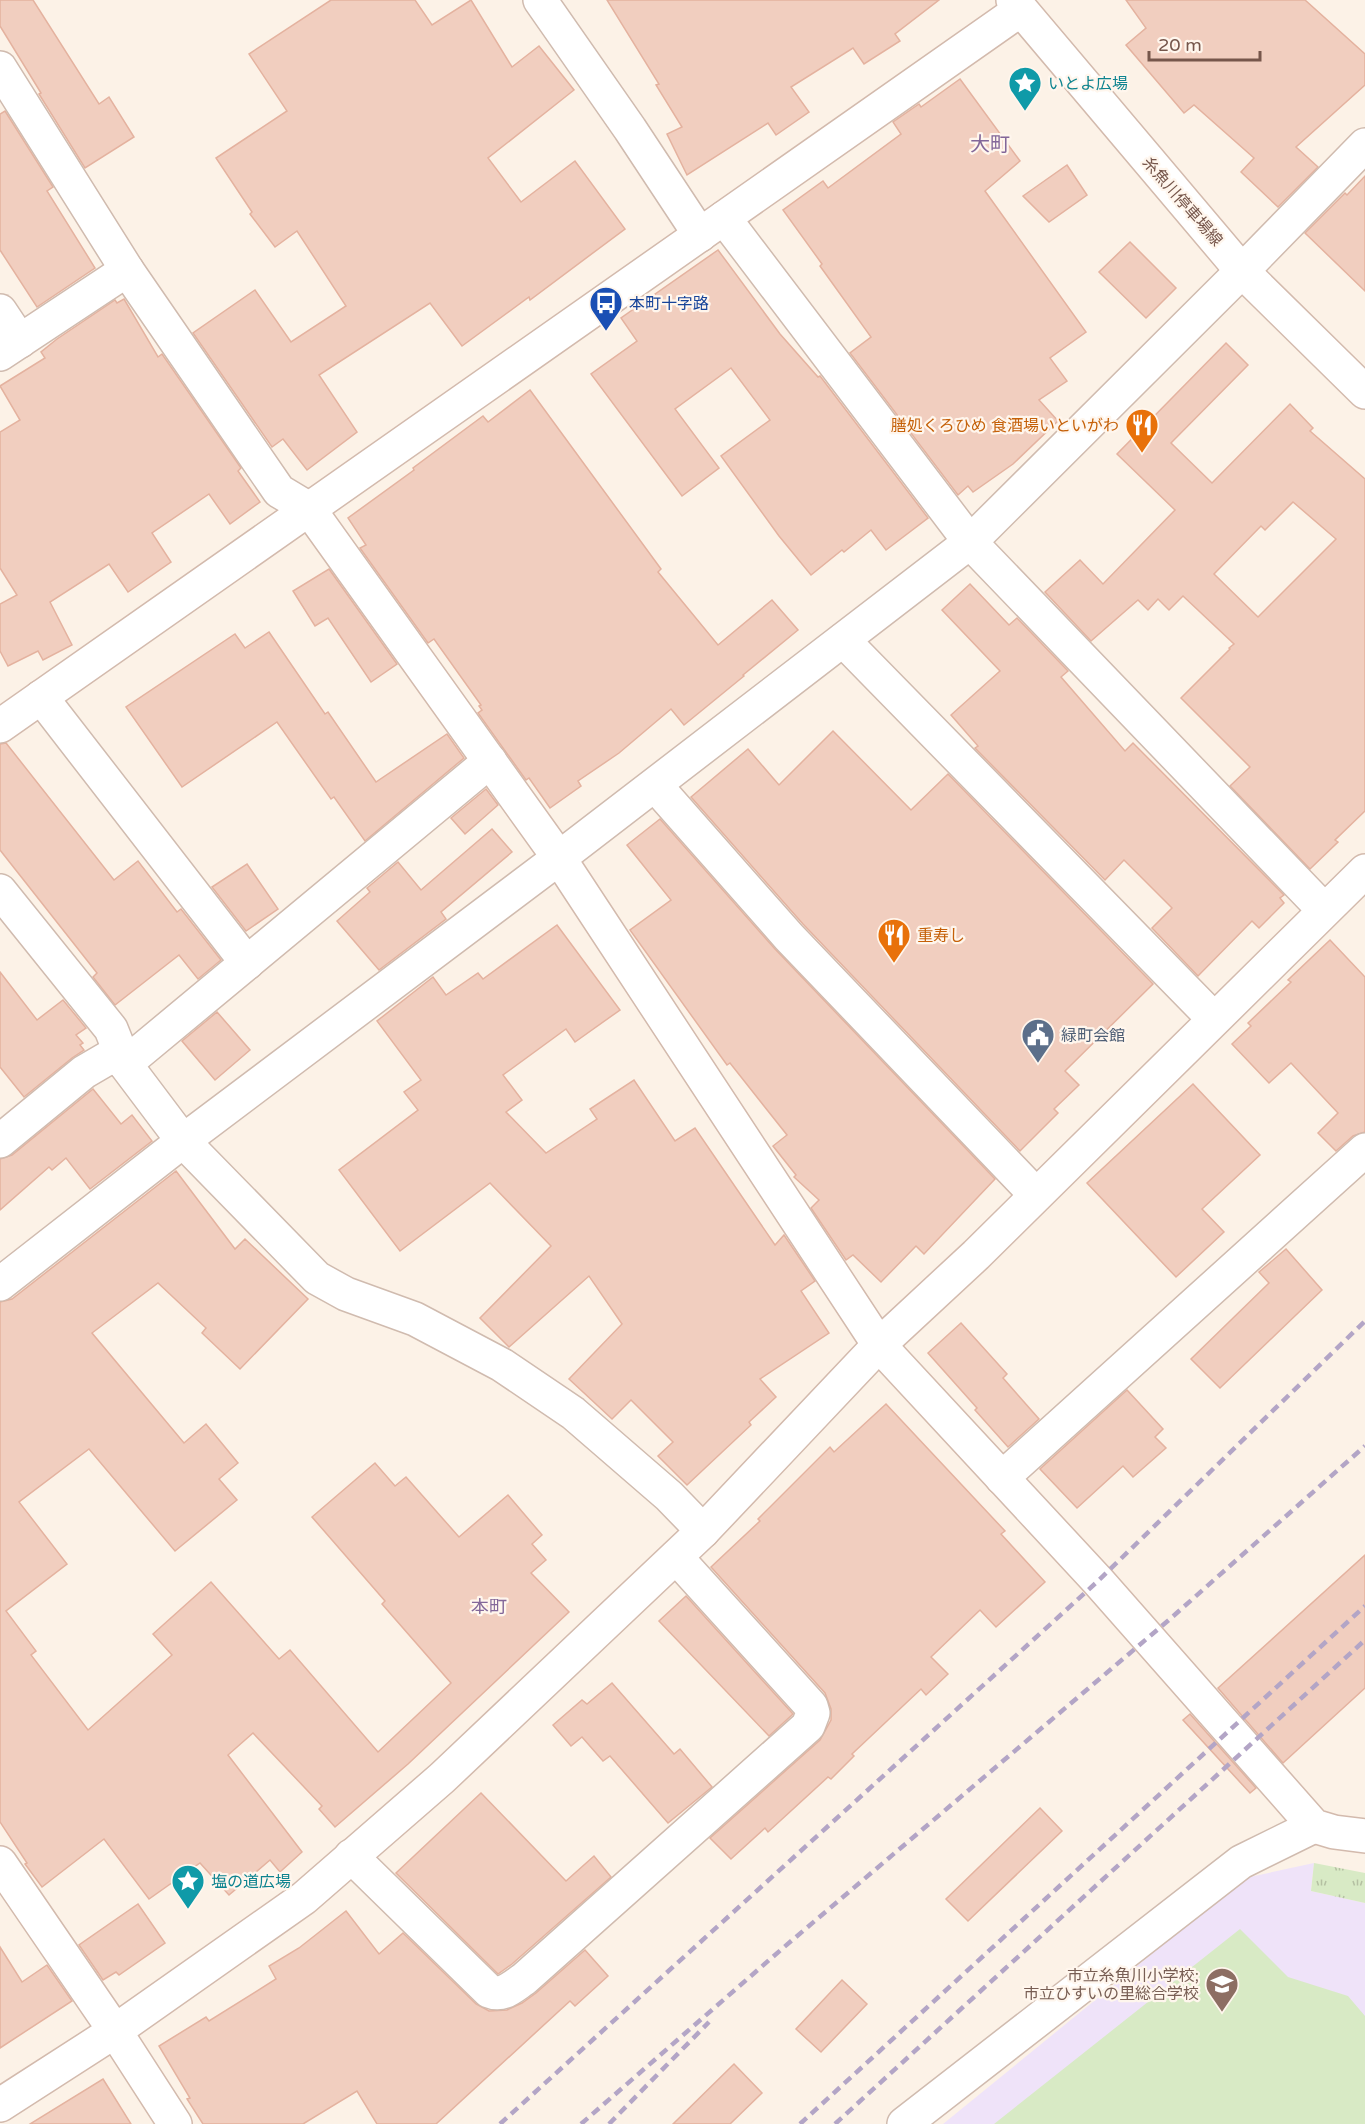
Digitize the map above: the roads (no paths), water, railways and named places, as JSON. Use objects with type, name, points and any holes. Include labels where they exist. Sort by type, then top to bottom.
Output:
[{"type":"street","points":[[540,0],[630,129],[970,542],[1324,910]]},
{"type":"street","points":[[0,726],[712,227],[1016,5]]},
{"type":"street","name":"糸魚川停車場線","points":[[1016,5],[1242,271],[1365,392]]},
{"type":"street","points":[[0,68],[127,270],[279,491],[309,509],[560,858],[879,1345],[1098,1581],[1314,1826],[1334,1832],[1365,1836]]},
{"type":"street","points":[[0,1284],[183,1141],[560,858],[970,542],[1365,145]]},
{"type":"street","points":[[0,311],[10,348],[127,270]]},
{"type":"street","points":[[843,640],[1214,1019]]},
{"type":"street","points":[[41,697],[247,963]]},
{"type":"street","points":[[0,1141],[84,1072],[122,1058],[247,963],[490,761]]},
{"type":"street","points":[[655,785],[789,937],[1036,1195]]},
{"type":"street","points":[[0,2105],[115,2031],[304,1898],[442,1778],[703,1531],[879,1345],[976,1255],[1365,871]]},
{"type":"street","points":[[0,891],[111,1029],[122,1058],[183,1141],[317,1278],[346,1294],[415,1319],[502,1365],[573,1413],[669,1496],[703,1531]]},
{"type":"street","points":[[1002,1478],[1365,1150]]},
{"type":"street","points":[[351,1856],[489,1991],[502,1994],[524,1979],[808,1726],[813,1713],[811,1706],[676,1557]]},
{"type":"street","points":[[904,2124],[1241,1862],[1314,1826]]},
{"type":"street","points":[[0,1863],[115,2031],[175,2124]]},
{"type":"railway","points":[[500,2124],[1098,1581],[1365,1321]]},
{"type":"railway","points":[[581,2124],[783,1948],[1170,1619],[1365,1446]]},
{"type":"railway","points":[[800,2124],[1365,1606]]},
{"type":"railway","points":[[835,2124],[1365,1640]]},
{"type":"railway","points":[[609,2124],[709,2022]]},
{"type":"place","name":"いとよ広場","points":[[1025,112]]},
{"type":"place","name":"本町十字路","points":[[606,332]]},
{"type":"place","name":"膳処くろひめ 食酒場いといがわ","points":[[1142,454]]},
{"type":"place","name":"重寿し","points":[[894,964]]},
{"type":"place","name":"緑町会館","points":[[1038,1064]]},
{"type":"place","name":"塩の道広場","points":[[188,1910]]},
{"type":"place","name":"市立糸魚川小学校; 市立ひすいの里総合学校","points":[[1222,2013]]},
{"type":"district","name":"大町","points":[[990,144]]},
{"type":"district","name":"本町","points":[[489,1607]]}]
